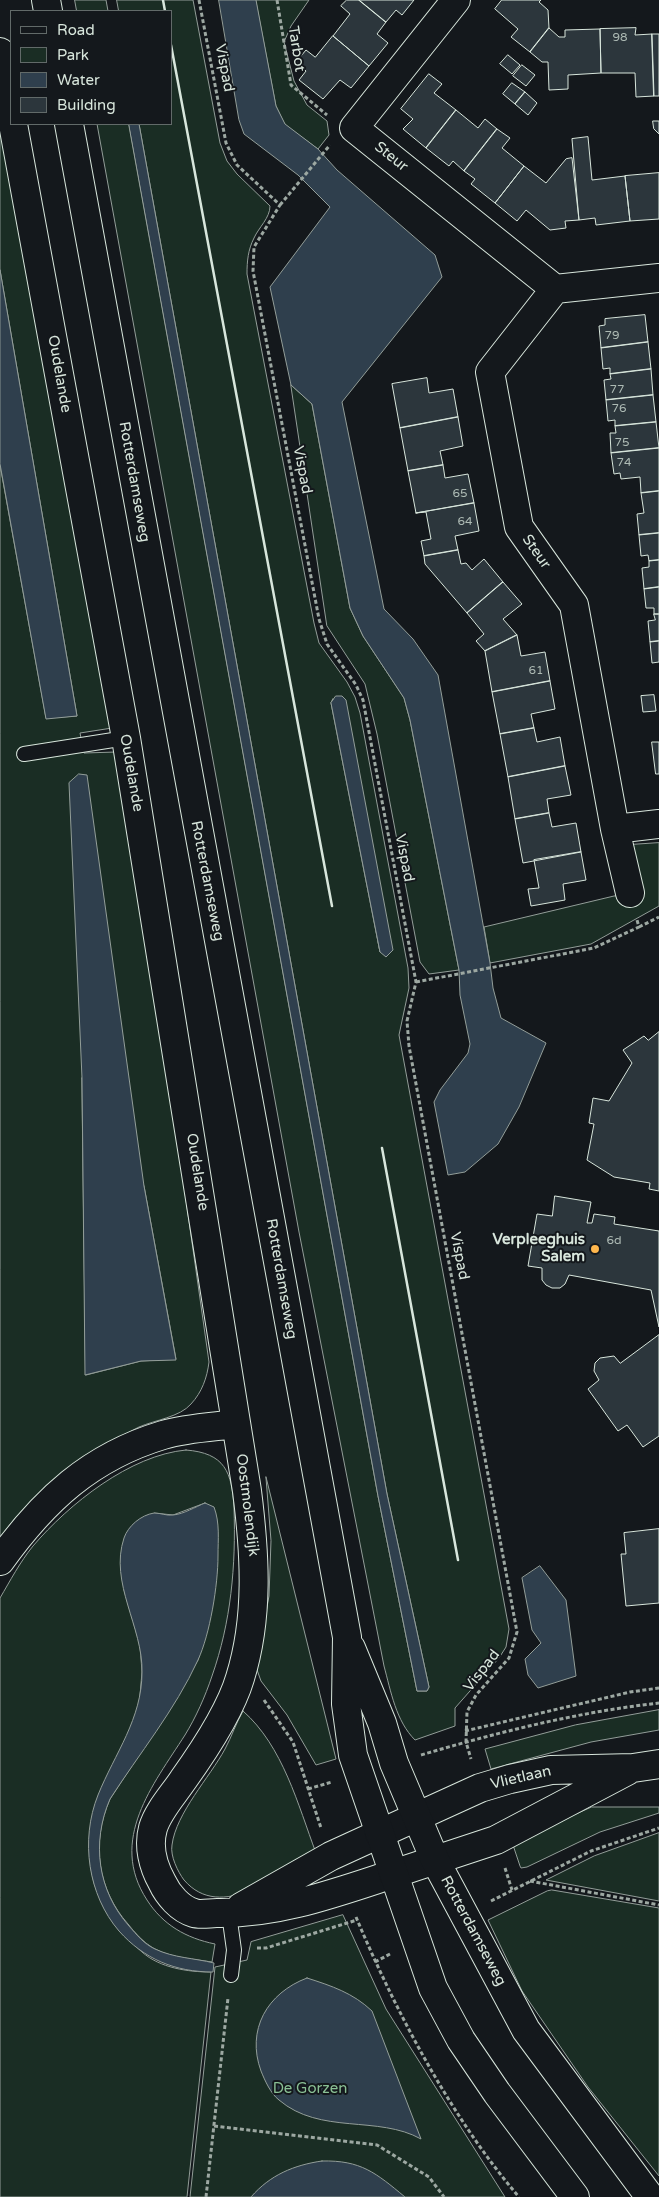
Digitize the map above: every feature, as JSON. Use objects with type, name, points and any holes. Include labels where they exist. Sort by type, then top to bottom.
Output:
[{"type":"street","points":[[354,128],[456,0]]},
{"type":"street","points":[[0,52],[10,107]]},
{"type":"street","name":"Oudelande","points":[[13,125],[126,738],[236,1424]]},
{"type":"street","name":"Rotterdamseweg","points":[[69,125],[347,1637],[346,1704],[353,1756],[433,1988],[461,2040],[497,2093],[575,2197]]},
{"type":"street","name":"Steur","points":[[354,128],[555,289],[490,372],[519,527],[574,605],[616,829],[630,893]]},
{"type":"street","points":[[555,289],[659,278]]},
{"type":"street","points":[[616,829],[659,824]]},
{"type":"street","points":[[0,1561],[26,1525],[70,1482],[117,1451],[165,1434],[236,1424]]},
{"type":"street","name":"Oostmolendijk","points":[[236,1424],[254,1549],[253,1602],[248,1647],[240,1680],[202,1754],[166,1805],[153,1828],[150,1850],[157,1874],[166,1889],[179,1904],[195,1913],[229,1914],[264,1911],[316,1899],[435,1860]]},
{"type":"street","name":"Rotterdamseweg","points":[[347,1637],[382,1723],[394,1763],[435,1860],[526,2030],[650,2197]]},
{"type":"street","name":"Vlietlaan","points":[[379,1834],[480,1788],[518,1777],[551,1770],[646,1766]]},
{"type":"street","name":"Vlietlaan","points":[[435,1860],[496,1840],[646,1766]]},
{"type":"street","points":[[229,1914],[331,1856],[379,1834]]},
{"type":"lane","points":[[24,754],[126,738]]},
{"type":"lane","points":[[229,1914],[234,1950],[231,1975]]},
{"type":"path","name":"Vispad","points":[[200,0],[226,143],[237,164],[280,206],[254,246],[253,271],[319,619],[326,644],[356,685],[363,700],[416,982],[406,1021],[408,1046],[517,1632],[509,1658],[476,1695],[467,1712],[466,1742],[596,1711],[659,1703]]},
{"type":"path","name":"Tarbot","points":[[277,0],[291,85],[333,121],[354,128]]},
{"type":"path","points":[[280,206],[331,144]]},
{"type":"path","points":[[630,893],[639,927]]},
{"type":"path","points":[[416,982],[594,948],[659,917]]},
{"type":"path","points":[[240,1680],[264,1701],[293,1742],[308,1789]]},
{"type":"path","points":[[465,1731],[630,1692],[659,1688]]},
{"type":"path","points":[[512,1890],[591,1851],[659,1828]]},
{"type":"path","points":[[530,1881],[659,1905]]},
{"type":"path","points":[[234,1950],[266,1948],[357,1920],[375,1962],[416,2042],[461,2117],[504,2181],[519,2197]]},
{"type":"path","points":[[206,2197],[231,1975]]},
{"type":"path","points":[[214,2126],[377,2145],[429,2177],[444,2197]]},
{"type":"green space","points":[[75,0],[106,0],[108,10],[77,10]]},
{"type":"green space","points":[[117,0],[193,0],[220,143],[227,161],[237,174],[270,206],[268,215],[250,247],[247,274],[314,623],[319,643],[347,682],[355,697],[360,713],[408,968],[409,988],[399,1035],[509,1629],[506,1647],[499,1658],[455,1708],[455,1726],[415,1740],[408,1732],[399,1715],[384,1666],[299,1232],[97,125],[129,125],[378,1496],[417,1691],[427,1691],[429,1687],[387,1494],[139,125],[172,125],[172,10],[119,10]],"holes":[[[333,699],[380,952],[331,703]]]},
{"type":"green space","points":[[256,0],[309,0],[291,26],[284,42],[294,81],[307,105],[327,121],[329,135],[318,149],[285,125],[276,106]]},
{"type":"green space","points":[[0,116],[112,728],[80,733],[84,753],[116,752],[163,1038],[209,1362],[201,1390],[191,1404],[174,1415],[139,1427],[81,1461],[44,1489],[13,1521],[0,1538],[0,465],[46,718],[77,716],[0,270]],"holes":[[[82,1078],[144,1186],[176,1359],[141,1361],[86,1375]]]},
{"type":"green space","points":[[291,385],[312,404],[350,608],[363,636],[404,698],[410,720],[459,970],[429,974],[420,962],[377,734],[365,684],[327,626]]},
{"type":"green space","points":[[659,843],[659,906],[591,944],[490,963],[484,927],[614,896],[639,893],[629,845]]},
{"type":"green space","points":[[186,1450],[210,1455],[218,1460],[224,1467],[231,1484],[234,1508],[234,1551],[231,1593],[224,1635],[206,1692],[197,1714],[160,1773],[139,1814],[133,1835],[132,1856],[136,1878],[153,1909],[176,1929],[194,1938],[215,1944],[212,1962],[167,1954],[153,1948],[139,1937],[109,1896],[100,1864],[99,1848],[100,1832],[110,1799],[170,1708],[198,1660],[211,1613],[205,1503],[173,1515],[154,1513],[124,1590],[140,1645],[142,1672],[139,1707],[90,1833],[90,1861],[95,1885],[104,1906],[136,1947],[157,1962],[175,1968],[211,1972],[187,2197],[0,2197],[0,1598],[19,1565],[33,1546],[82,1498],[122,1471],[165,1454]]},
{"type":"green space","points":[[266,1477],[336,1759],[316,1765],[287,1715],[261,1681],[256,1667],[269,1596],[271,1541]]},
{"type":"green space","points":[[659,1710],[659,1730],[591,1742],[491,1769],[485,1749],[575,1725]]},
{"type":"green space","points":[[243,1711],[269,1741],[279,1759],[296,1796],[316,1853],[268,1882],[250,1890],[233,1896],[215,1897],[199,1892],[184,1880],[173,1859],[172,1845],[180,1820],[219,1760]]},
{"type":"green space","points":[[592,1807],[659,1807],[659,1813],[600,1832],[527,1867],[521,1868],[513,1845],[535,1832]]},
{"type":"green space","points":[[659,1833],[659,1901],[546,1880],[594,1856]]},
{"type":"green space","points":[[552,1890],[659,1908],[659,2176],[588,2087],[522,1991],[488,1920]]},
{"type":"green space","name":"De Gorzen","points":[[343,1915],[386,2009],[505,2197],[190,2197],[215,1967],[247,1960],[251,1942]]},
{"type":"water","points":[[219,0],[256,0],[276,106],[285,124],[318,149],[337,170],[435,255],[442,277],[342,402],[384,609],[413,639],[438,675],[493,988],[501,1018],[546,1043],[519,1107],[498,1144],[465,1172],[448,1175],[434,1102],[440,1090],[468,1053],[470,1044],[460,995],[459,970],[410,720],[404,698],[363,636],[350,608],[312,404],[291,385],[270,287],[330,207],[298,175],[244,134],[239,120]]},
{"type":"water","points":[[129,125],[139,125],[387,1494],[429,1687],[427,1691],[417,1691],[378,1496]]},
{"type":"water","points":[[0,270],[77,716],[46,719],[0,464]]},
{"type":"water","points":[[336,696],[342,696],[346,700],[393,950],[386,957],[380,952],[331,703]]},
{"type":"water","points":[[79,774],[87,775],[144,1186],[176,1360],[141,1361],[85,1375],[82,1078],[69,783]]},
{"type":"water","points":[[205,1503],[214,1507],[218,1537],[217,1581],[206,1637],[198,1660],[179,1696],[110,1799],[104,1816],[99,1849],[104,1882],[110,1898],[138,1936],[147,1945],[162,1952],[214,1963],[213,1972],[186,1970],[161,1962],[139,1949],[119,1931],[108,1917],[100,1901],[90,1866],[89,1848],[92,1812],[133,1720],[141,1689],[141,1655],[138,1638],[123,1588],[121,1572],[124,1538],[132,1525],[144,1516],[154,1513],[177,1514]]},
{"type":"water","points":[[540,1566],[566,1600],[576,1676],[538,1688],[528,1675],[525,1659],[541,1643],[532,1630],[522,1578]]},
{"type":"water","points":[[307,1978],[334,1987],[350,1995],[372,2011],[421,2139],[404,2132],[386,2128],[312,2117],[295,2111],[279,2100],[271,2091],[261,2071],[257,2056],[256,2041],[258,2028],[263,2015],[271,2003],[281,1993]]},
{"type":"water","points":[[322,2161],[336,2161],[358,2166],[376,2175],[405,2197],[251,2197],[258,2189],[283,2172],[302,2165]]},
{"type":"building","points":[[347,0],[359,0],[386,22],[377,34],[388,43],[369,66],[333,36],[350,14],[341,6]]},
{"type":"building","points":[[359,0],[414,0],[402,15],[396,10],[386,22]]},
{"type":"building","points":[[502,0],[541,0],[539,2],[548,10],[549,28],[530,52],[511,37],[518,29],[495,9]]},
{"type":"building","points":[[549,28],[559,37],[565,37],[565,30],[600,29],[601,73],[568,75],[568,89],[549,90],[548,62],[542,62],[530,52]]},
{"type":"building","points":[[636,28],[635,35],[652,34],[654,96],[636,97],[635,73],[601,73],[600,29]]},
{"type":"building","points":[[652,34],[659,34],[659,96],[654,96]]},
{"type":"building","points":[[333,36],[369,66],[351,88],[340,80],[323,99],[299,80],[306,71],[296,62],[306,50],[315,57]]},
{"type":"building","points":[[508,55],[520,65],[512,74],[500,64]]},
{"type":"building","points":[[522,65],[535,75],[526,86],[513,76]]},
{"type":"building","points":[[429,74],[442,84],[434,93],[456,110],[426,148],[403,129],[413,119],[401,109]]},
{"type":"building","points":[[512,83],[525,92],[515,104],[503,94]]},
{"type":"building","points":[[525,92],[537,103],[528,115],[515,104]]},
{"type":"building","points":[[456,110],[478,128],[485,119],[497,129],[464,171],[453,161],[449,166],[426,148]]},
{"type":"building","points":[[653,121],[659,121],[659,134],[654,129]]},
{"type":"building","points":[[497,129],[510,138],[502,148],[524,166],[495,203],[471,184],[475,179],[464,171]]},
{"type":"building","points":[[588,137],[592,180],[625,176],[630,221],[596,225],[595,218],[579,220],[572,139]]},
{"type":"building","points":[[572,158],[579,220],[565,221],[566,228],[550,230],[526,210],[517,221],[495,203],[524,166],[546,183],[566,159]]},
{"type":"building","points":[[659,173],[659,219],[630,221],[625,176]]},
{"type":"building","points":[[645,315],[648,342],[601,348],[599,326],[605,325],[605,319]]},
{"type":"building","points":[[648,342],[651,369],[610,374],[610,368],[603,369],[601,348]]},
{"type":"building","points":[[651,369],[653,395],[606,400],[604,380],[611,379],[610,374]]},
{"type":"building","points":[[427,378],[429,393],[453,389],[458,417],[400,428],[392,384]]},
{"type":"building","points":[[653,395],[656,422],[615,426],[615,420],[608,421],[606,400]]},
{"type":"building","points":[[458,417],[463,446],[440,451],[443,465],[408,471],[400,428]]},
{"type":"building","points":[[656,422],[659,448],[611,453],[610,433],[616,433],[615,426]]},
{"type":"building","points":[[659,448],[659,491],[641,493],[640,477],[621,479],[620,473],[614,474],[611,453]]},
{"type":"building","points":[[443,465],[445,478],[468,474],[474,503],[416,513],[408,471]]},
{"type":"building","points":[[659,491],[659,533],[639,535],[637,514],[644,513],[641,493]]},
{"type":"building","points":[[474,503],[479,531],[455,536],[458,550],[424,556],[421,541],[431,539],[426,512],[416,513]]},
{"type":"building","points":[[659,533],[659,560],[649,561],[648,555],[641,556],[639,535]]},
{"type":"building","points":[[458,550],[461,564],[466,563],[472,570],[484,559],[503,582],[467,613],[425,564],[424,556]]},
{"type":"building","points":[[659,560],[659,587],[644,589],[642,568],[649,567],[649,561]]},
{"type":"building","points":[[503,582],[522,604],[503,619],[517,635],[485,651],[476,641],[484,634],[467,613]]},
{"type":"building","points":[[659,587],[659,614],[654,614],[654,608],[646,608],[644,589]]},
{"type":"building","points":[[654,614],[659,614],[659,641],[650,642],[648,621],[655,620]]},
{"type":"building","points":[[517,635],[521,656],[545,652],[550,681],[492,692],[485,651]]},
{"type":"building","points":[[659,641],[659,662],[652,663],[650,642]]},
{"type":"building","points":[[550,681],[555,709],[531,714],[534,728],[500,734],[492,692]]},
{"type":"building","points":[[654,695],[656,711],[643,712],[641,696]]},
{"type":"building","points":[[534,728],[537,742],[560,737],[565,766],[508,777],[500,734]]},
{"type":"building","points":[[652,742],[659,742],[659,774],[656,774]]},
{"type":"building","points":[[565,766],[571,795],[547,799],[549,813],[515,819],[508,777]]},
{"type":"building","points":[[549,813],[552,827],[576,823],[581,852],[523,863],[515,819]]},
{"type":"building","points":[[581,852],[586,880],[563,884],[565,900],[531,906],[528,889],[539,888],[534,860]]},
{"type":"building","points":[[659,1032],[659,1191],[649,1189],[650,1183],[614,1177],[587,1160],[594,1124],[589,1123],[593,1098],[609,1101],[632,1063],[623,1050],[644,1036],[648,1040]]},
{"type":"building","name":"Verpleeghuis Salem","points":[[555,1196],[591,1202],[587,1223],[592,1223],[594,1214],[615,1217],[614,1224],[659,1231],[659,1327],[651,1290],[569,1275],[565,1284],[560,1288],[552,1288],[542,1280],[542,1268],[528,1266],[537,1214],[552,1216]]},
{"type":"building","points":[[659,1335],[659,1436],[643,1447],[627,1425],[618,1431],[588,1389],[599,1380],[594,1371],[595,1363],[600,1358],[614,1356],[620,1363]]},
{"type":"building","points":[[659,1529],[659,1603],[626,1606],[621,1554],[626,1554],[624,1533]]},
{"type":"wall","points":[[163,0],[165,10]]},
{"type":"wall","points":[[172,50],[332,906]]},
{"type":"wall","points":[[382,1148],[458,1560]]},
{"type":"place","name":"Verpleeghuis Salem","points":[[595,1249]]}]
